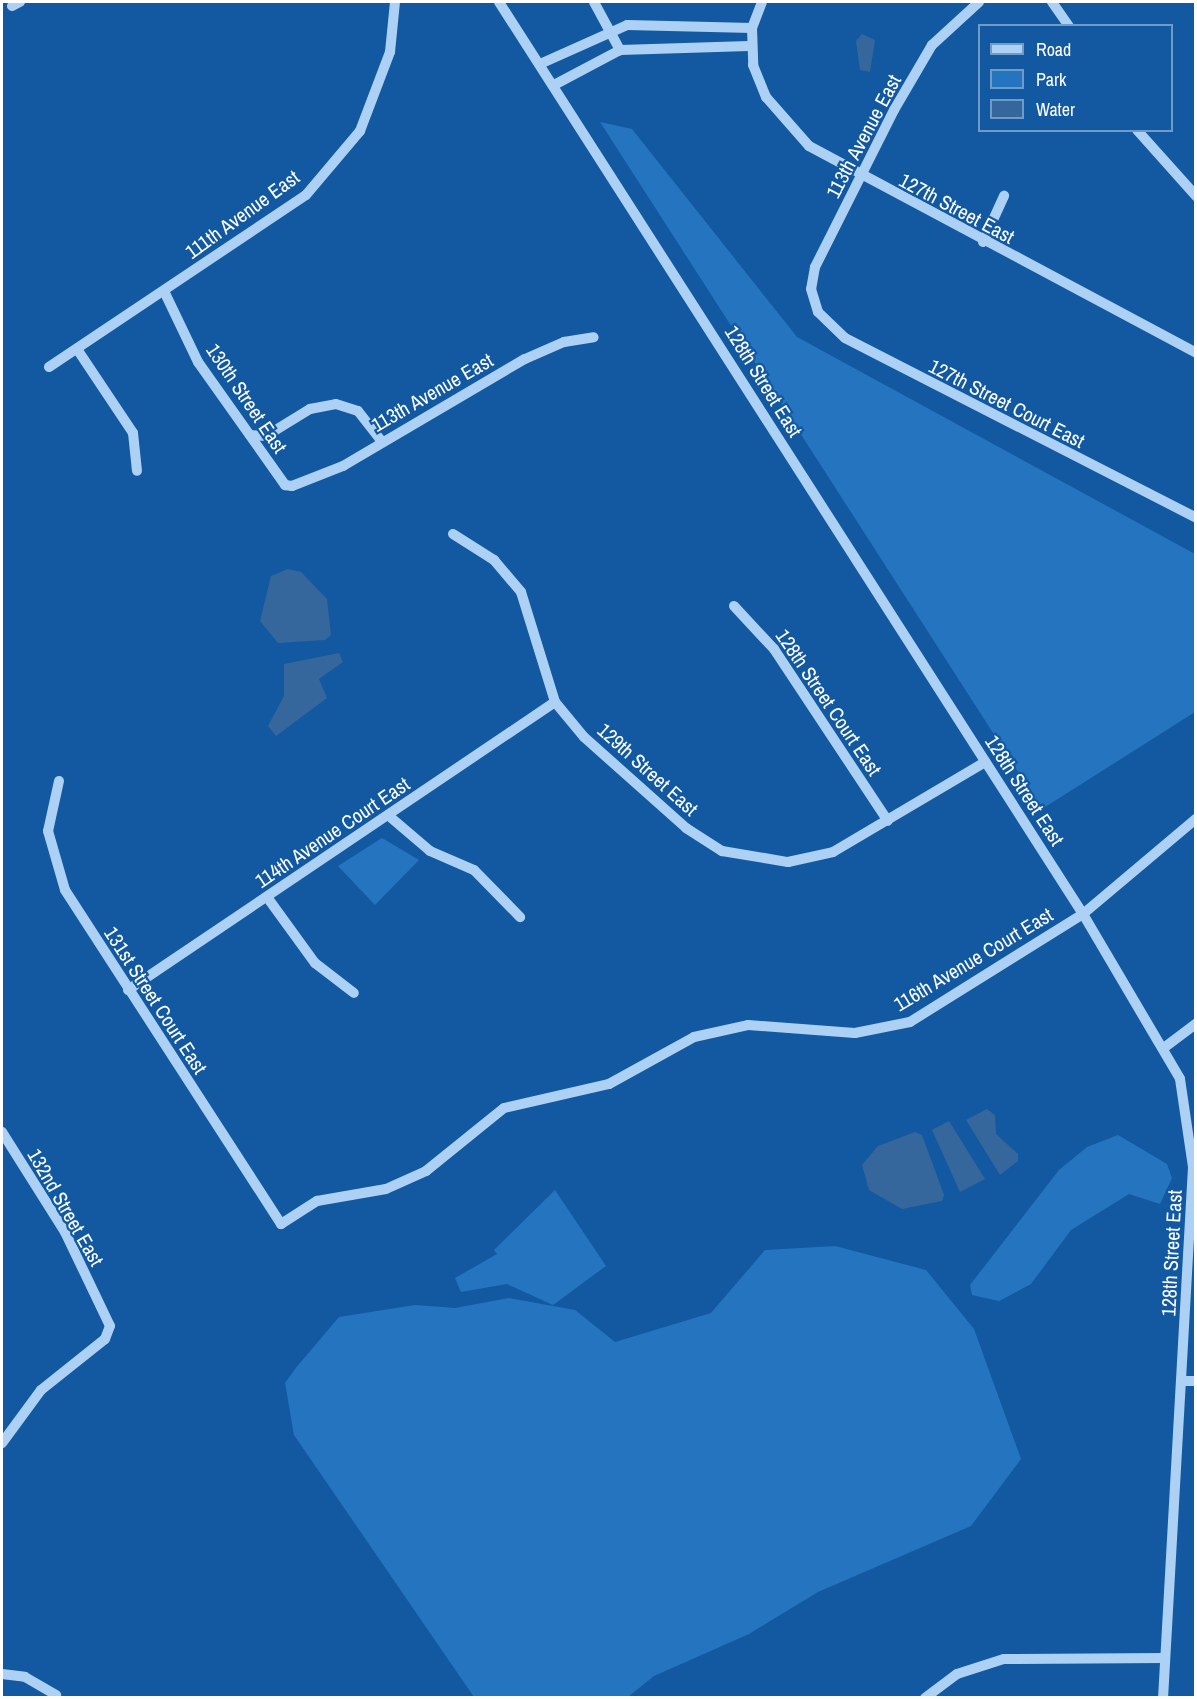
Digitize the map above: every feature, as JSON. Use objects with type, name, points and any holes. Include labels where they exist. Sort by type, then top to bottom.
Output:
[{"type":"street","name":"111th Avenue East","points":[[49,367],[306,195],[360,130],[390,52],[395,2]]},
{"type":"street","name":"128th Street East","points":[[499,2],[1083,914],[1165,1047],[1180,1079],[1192,1138],[1182,1381],[1163,1698]]},
{"type":"street","points":[[594,2],[620,50]]},
{"type":"street","points":[[554,85],[620,50],[749,46],[752,28],[762,2]]},
{"type":"street","name":"113th Avenue East","points":[[816,304],[815,267],[932,45],[979,2]]},
{"type":"street","points":[[1052,2],[1068,24]]},
{"type":"street","points":[[540,64],[611,30],[648,23],[752,28]]},
{"type":"street","name":"127th Street East","points":[[749,46],[766,98],[791,129],[861,177],[1196,353]]},
{"type":"street","points":[[1139,132],[1196,196]]},
{"type":"street","points":[[982,242],[1004,196]]},
{"type":"street","name":"130th Street East","points":[[165,291],[198,362],[285,485],[292,486]]},
{"type":"street","name":"127th Street Court East","points":[[816,304],[825,322],[845,338],[1196,518]]},
{"type":"street","name":"113th Avenue East","points":[[292,486],[311,482],[525,359],[564,342],[594,337]]},
{"type":"street","points":[[77,349],[133,433],[137,471]]},
{"type":"street","points":[[250,435],[266,436],[310,409],[336,404],[358,411],[382,442]]},
{"type":"street","name":"129th Street East","points":[[453,534],[494,560],[521,592],[555,702],[599,752],[654,795],[686,828],[710,846],[752,860],[818,857],[888,821]]},
{"type":"street","name":"128th Street Court East","points":[[734,606],[774,649],[888,821]]},
{"type":"street","name":"114th Avenue Court East","points":[[128,990],[555,702]]},
{"type":"street","points":[[888,821],[985,762]]},
{"type":"street","name":"131st Street Court East","points":[[59,781],[48,831],[57,875],[128,990],[281,1224]]},
{"type":"street","points":[[389,816],[430,851],[474,870],[520,917]]},
{"type":"street","name":"116th Avenue Court East","points":[[281,1224],[317,1201],[386,1189],[426,1172],[504,1108],[609,1084],[694,1037],[748,1025],[855,1033],[910,1022],[1083,914],[1196,819]]},
{"type":"street","points":[[267,897],[315,963],[354,993]]},
{"type":"street","points":[[1165,1047],[1196,1024]]},
{"type":"street","name":"132nd Street East","points":[[2,1132],[64,1232],[108,1320],[109,1333],[41,1390],[2,1443]]},
{"type":"street","points":[[1182,1381],[1196,1381]]},
{"type":"street","points":[[925,1698],[957,1674],[1004,1659],[1166,1658]]},
{"type":"street","points":[[2,1674],[25,1677],[56,1695]]},
{"type":"green space","points":[[600,122],[632,129],[797,337],[1195,554],[1195,712],[1042,809]]},
{"type":"green space","points":[[382,838],[419,860],[375,905],[338,866]]},
{"type":"green space","points":[[1118,1135],[1167,1164],[1172,1178],[1160,1204],[1129,1194],[1071,1230],[1031,1284],[999,1301],[972,1295],[970,1285],[1059,1170],[1087,1147]]},
{"type":"green space","points":[[555,1190],[606,1266],[553,1305],[507,1284],[461,1292],[455,1278],[497,1254],[494,1250]]},
{"type":"green space","points":[[835,1246],[926,1270],[974,1329],[1021,1459],[971,1526],[818,1592],[749,1634],[654,1676],[628,1697],[474,1697],[294,1435],[285,1383],[295,1369],[339,1317],[415,1305],[455,1308],[509,1298],[575,1310],[615,1342],[711,1313],[765,1250]]},
{"type":"water","points":[[862,34],[875,40],[870,72],[860,70],[856,41]]},
{"type":"water","points":[[288,569],[301,572],[327,599],[331,635],[325,640],[278,643],[260,621],[271,576]]},
{"type":"water","points":[[339,653],[343,662],[319,679],[327,698],[276,736],[268,726],[284,696],[284,664]]},
{"type":"water","points":[[987,1109],[995,1115],[996,1134],[1018,1154],[1018,1161],[1000,1175],[966,1120]]},
{"type":"water","points":[[949,1121],[985,1179],[960,1192],[932,1130]]},
{"type":"water","points":[[915,1132],[922,1135],[944,1195],[942,1201],[902,1209],[869,1190],[862,1165],[878,1146]]}]
